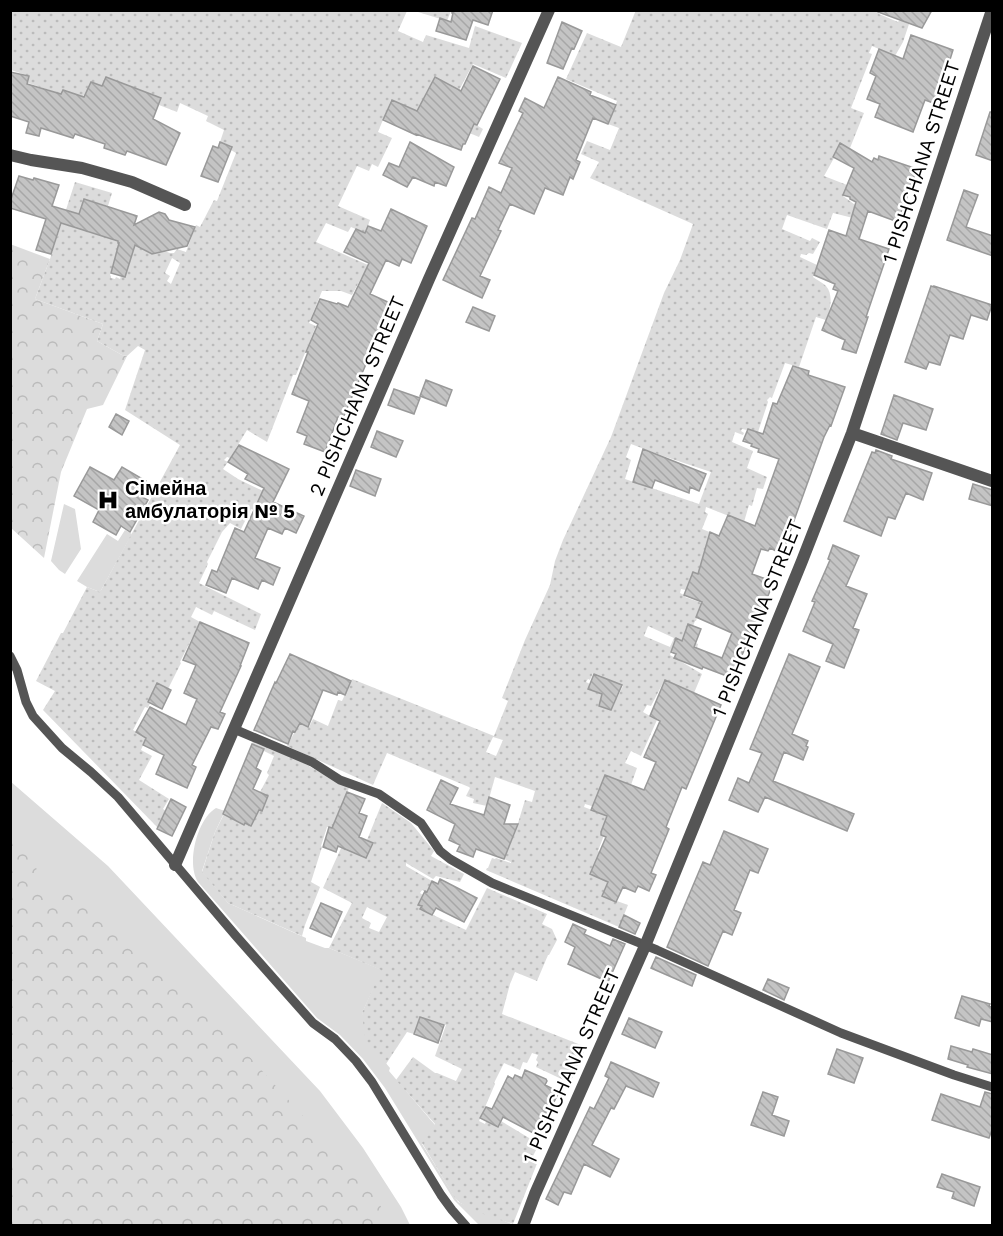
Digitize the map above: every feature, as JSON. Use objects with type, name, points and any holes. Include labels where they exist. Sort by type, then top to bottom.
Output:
[{"type":"street","name":"2 PISHCHANA STREET","points":[[175,865],[424,290],[549,10]]},
{"type":"street","name":"1 PISHCHANA STREET","points":[[523,1226],[645,946],[852,433],[992,10]]},
{"type":"street","points":[[10,155],[82,168],[132,182],[185,205]]},
{"type":"street","points":[[852,433],[993,481]]},
{"type":"lane","points":[[10,656],[33,716],[62,748],[118,797],[313,1023],[335,1039],[356,1061],[372,1082],[441,1195],[466,1226]]},
{"type":"lane","points":[[234,729],[312,762],[340,780],[380,794],[421,824],[440,851],[450,859],[492,883],[657,950],[841,1032],[954,1075],[993,1087]]},
{"type":"green space","points":[[418,10],[451,11],[447,21],[418,12]]},
{"type":"green space","points":[[636,10],[878,11],[879,14],[898,22],[900,20],[909,24],[895,56],[872,46],[869,53],[872,54],[851,108],[864,113],[850,148],[841,144],[824,176],[847,185],[843,196],[858,207],[853,218],[833,213],[827,229],[787,215],[782,229],[810,241],[812,238],[820,242],[813,254],[801,254],[800,257],[817,265],[813,277],[825,285],[828,290],[831,298],[830,308],[826,320],[816,317],[799,367],[785,363],[772,398],[767,400],[758,432],[742,429],[743,435],[735,432],[732,442],[753,451],[747,468],[767,477],[763,489],[757,488],[744,522],[706,507],[705,512],[708,514],[702,529],[712,533],[700,575],[693,572],[686,590],[681,589],[680,593],[684,595],[687,591],[685,597],[702,603],[696,621],[693,626],[688,624],[683,637],[698,644],[697,648],[676,640],[670,655],[702,674],[694,693],[664,681],[651,706],[647,705],[643,712],[657,720],[641,756],[631,751],[625,763],[637,768],[631,785],[605,775],[598,792],[602,809],[585,804],[584,807],[611,817],[598,851],[608,855],[605,863],[596,860],[590,874],[608,882],[603,896],[628,905],[619,927],[486,870],[492,858],[511,863],[504,859],[525,800],[532,802],[535,791],[495,777],[487,806],[473,803],[474,799],[466,796],[469,787],[387,753],[373,785],[287,746],[304,715],[305,725],[309,727],[313,719],[328,726],[338,700],[342,701],[352,679],[494,736],[508,701],[502,698],[550,585],[555,561],[563,540],[611,437],[664,293],[680,260],[693,224],[590,178],[599,162],[581,154],[587,141],[610,150],[619,128],[608,124],[617,101],[566,79],[587,33],[621,47]],"holes":[[[631,444],[711,472],[699,504],[625,479],[631,460],[626,457]],[[648,626],[674,638],[670,647],[644,636]],[[593,673],[602,676],[599,683],[614,682],[623,686],[611,710],[599,706],[602,694],[588,689],[590,684],[586,682],[590,680]],[[493,737],[503,740],[496,756],[486,752]]]},
{"type":"green space","points":[[11,11],[407,11],[398,31],[423,42],[426,35],[469,48],[475,26],[522,43],[506,78],[473,64],[449,109],[483,129],[479,137],[391,100],[378,132],[392,138],[378,167],[372,164],[369,171],[357,166],[338,206],[370,220],[365,233],[351,227],[348,232],[326,223],[316,242],[368,265],[352,295],[341,291],[322,291],[309,323],[316,326],[296,375],[293,375],[267,442],[247,430],[230,458],[227,457],[224,460],[228,462],[223,469],[263,491],[241,529],[230,523],[222,532],[199,583],[261,614],[255,630],[214,611],[212,615],[196,607],[191,617],[200,622],[168,689],[157,684],[148,702],[150,703],[148,708],[145,707],[133,730],[146,738],[141,750],[152,756],[139,780],[169,799],[163,809],[166,811],[158,828],[43,710],[55,691],[36,681],[87,587],[100,592],[180,445],[125,410],[145,350],[138,346],[127,356],[122,355],[97,341],[103,324],[35,299],[75,182],[112,193],[108,206],[84,199],[75,227],[122,244],[130,239],[170,253],[174,253],[177,249],[186,252],[196,225],[200,227],[214,200],[217,201],[236,153],[231,150],[232,146],[220,142],[224,130],[206,121],[208,116],[180,103],[177,112],[159,105],[161,99],[115,92],[120,82],[106,77],[102,86],[91,82],[85,95],[80,97],[63,90],[60,98],[52,95],[52,91],[28,83],[29,76],[11,70]],"holes":[[[172,258],[180,263],[171,284],[167,281],[170,276],[165,273]],[[115,260],[129,265],[125,277],[111,278]]]},
{"type":"green space","points":[[10,244],[50,259],[35,299],[103,324],[97,341],[127,356],[103,405],[87,409],[61,472],[44,558],[11,528]]},
{"type":"green space","points":[[64,504],[75,509],[81,549],[65,574],[51,561]]},
{"type":"green space","points":[[125,530],[132,534],[100,592],[77,581],[107,534],[118,541]]},
{"type":"green space","points":[[253,740],[296,759],[349,788],[332,829],[327,827],[311,882],[320,887],[302,936],[228,903],[202,872],[215,832],[224,814],[251,826],[256,817],[250,814],[253,808],[262,811],[268,796],[260,792],[269,775],[267,773],[274,756],[252,745]]},
{"type":"green space","points":[[10,781],[108,866],[320,1091],[363,1148],[410,1225],[11,1225]]},
{"type":"green space","points":[[382,803],[411,823],[434,851],[431,856],[464,874],[460,882],[436,876],[433,879],[406,863],[406,866],[432,881],[427,892],[422,890],[420,893],[423,895],[418,904],[422,906],[420,909],[466,930],[487,888],[547,914],[542,924],[552,929],[557,940],[537,981],[515,972],[502,1014],[586,1047],[570,1083],[536,1067],[538,1055],[532,1053],[527,1063],[523,1062],[520,1070],[504,1063],[479,1121],[485,1124],[488,1117],[501,1121],[539,1144],[532,1158],[538,1161],[513,1224],[473,1210],[455,1198],[422,1143],[435,1124],[396,1080],[413,1057],[435,1073],[456,1081],[462,1069],[435,1056],[446,1025],[420,1017],[414,1034],[407,1032],[386,1064],[381,1062],[366,1045],[362,1013],[381,970],[329,948],[352,903],[323,888],[342,846],[366,858],[373,843],[367,840]],"holes":[[[367,907],[387,917],[379,932],[369,928],[371,923],[362,918]]]},
{"type":"green space","points":[[216,808],[225,811],[215,832],[202,871],[228,903],[306,938],[306,941],[382,970],[362,1013],[390,1068],[389,1071],[435,1125],[422,1144],[458,1202],[514,1225],[479,1225],[454,1200],[385,1088],[363,1059],[340,1035],[317,1018],[198,882],[193,864],[195,842],[203,822]]},
{"type":"green space","points":[[11,836],[34,860],[38,887],[43,895],[49,897],[64,889],[80,896],[100,914],[131,950],[154,961],[187,991],[375,1196],[391,1225],[11,1225]]},
{"type":"building","points":[[452,10],[493,10],[488,25],[473,20],[466,40],[436,31],[440,18],[451,22]]},
{"type":"building","points":[[878,10],[932,10],[922,28],[878,12]]},
{"type":"building","points":[[562,22],[582,31],[563,69],[547,63]]},
{"type":"building","points":[[911,35],[953,50],[936,104],[925,100],[913,132],[875,117],[880,104],[867,99],[876,76],[870,73],[879,49],[903,59]]},
{"type":"building","points":[[473,66],[500,79],[477,125],[474,124],[461,150],[416,135],[383,120],[392,100],[417,111],[435,77],[461,91]]},
{"type":"building","points":[[10,72],[29,76],[27,84],[61,94],[63,90],[84,97],[91,82],[102,86],[106,77],[161,98],[153,119],[180,133],[166,165],[127,151],[125,155],[104,148],[105,144],[75,134],[73,138],[41,128],[39,136],[26,133],[29,122],[10,116]]},
{"type":"building","points":[[558,77],[591,92],[590,95],[616,105],[608,124],[593,118],[576,160],[580,162],[573,179],[570,177],[563,195],[545,188],[534,214],[510,204],[498,230],[501,231],[480,276],[490,280],[482,298],[443,280],[489,187],[501,193],[512,168],[499,163],[523,113],[519,111],[525,98],[544,108]]},
{"type":"building","points":[[990,112],[993,112],[993,161],[976,155]]},
{"type":"building","points":[[220,142],[232,147],[218,182],[201,176],[213,146],[218,148]]},
{"type":"building","points":[[410,142],[454,167],[446,186],[435,182],[434,186],[413,177],[407,187],[383,175],[389,163],[399,167]]},
{"type":"building","points":[[840,143],[872,162],[874,158],[878,160],[879,156],[917,169],[898,222],[868,211],[859,239],[889,249],[856,353],[842,349],[845,340],[822,330],[838,291],[833,289],[835,284],[814,275],[829,230],[846,236],[856,202],[843,195],[854,168],[833,157]]},
{"type":"building","points":[[19,176],[59,185],[52,206],[79,214],[84,199],[137,216],[134,225],[159,212],[165,214],[169,220],[195,227],[187,246],[152,254],[135,245],[125,277],[111,273],[118,241],[61,223],[51,254],[36,250],[46,219],[10,208]]},
{"type":"building","points":[[964,190],[978,195],[966,227],[993,236],[993,256],[947,240]]},
{"type":"building","points":[[391,209],[427,226],[411,263],[402,259],[399,266],[386,260],[370,294],[392,304],[343,418],[338,417],[325,452],[304,444],[307,436],[297,432],[309,401],[292,394],[318,324],[311,320],[320,299],[348,307],[369,263],[344,252],[356,229],[365,233],[368,226],[381,231]]},
{"type":"building","points":[[931,286],[992,305],[987,320],[971,315],[963,339],[950,335],[940,365],[929,362],[926,369],[905,362]]},
{"type":"building","points":[[473,307],[495,316],[489,331],[466,322]]},
{"type":"building","points":[[793,366],[809,371],[808,375],[845,387],[831,426],[824,437],[782,554],[770,548],[768,551],[761,549],[752,574],[774,582],[732,678],[674,658],[676,654],[671,652],[676,638],[682,641],[688,624],[701,629],[694,647],[722,658],[732,633],[696,617],[702,602],[684,595],[693,572],[698,574],[710,532],[719,536],[728,515],[755,526],[779,459],[758,452],[759,449],[743,441],[748,429],[763,434],[773,403],[777,404]]},
{"type":"building","points":[[426,380],[452,390],[446,406],[420,396]]},
{"type":"building","points":[[394,389],[420,398],[414,414],[388,405]]},
{"type":"building","points":[[894,395],[933,409],[926,430],[903,423],[897,440],[881,434]]},
{"type":"building","points":[[116,414],[129,421],[122,435],[109,427]]},
{"type":"building","points":[[377,431],[403,441],[396,457],[371,447]]},
{"type":"building","points":[[239,445],[289,469],[273,502],[304,516],[296,533],[285,528],[282,534],[268,528],[255,558],[280,568],[273,585],[262,580],[258,589],[232,578],[226,593],[206,585],[212,570],[217,572],[235,528],[244,532],[264,488],[245,479],[248,474],[228,462]]},
{"type":"building","points":[[643,449],[706,474],[699,491],[690,487],[689,493],[655,480],[652,488],[633,482]]},
{"type":"building","points":[[876,450],[892,456],[891,459],[932,473],[923,500],[906,493],[895,519],[888,517],[881,536],[844,521],[872,452],[875,453]]},
{"type":"building","points":[[90,467],[114,480],[122,467],[146,481],[138,495],[148,500],[130,532],[121,526],[116,535],[93,522],[99,510],[74,496]]},
{"type":"building","points":[[356,470],[381,479],[375,496],[350,486]]},
{"type":"building","points":[[973,484],[993,490],[993,506],[969,499]]},
{"type":"building","points":[[833,545],[859,556],[846,586],[867,594],[853,628],[859,630],[844,668],[826,661],[833,644],[803,631],[815,602],[812,601],[830,560],[828,559]]},
{"type":"building","points":[[200,622],[249,643],[220,712],[225,714],[218,729],[211,727],[192,765],[196,767],[187,788],[156,774],[164,755],[143,745],[146,738],[136,732],[150,707],[186,725],[197,699],[184,693],[196,665],[183,660]]},
{"type":"building","points":[[290,654],[351,681],[345,695],[323,690],[308,727],[300,723],[295,732],[293,731],[288,744],[254,730]]},
{"type":"building","points":[[789,654],[820,667],[792,734],[808,741],[803,760],[784,752],[773,781],[854,814],[847,831],[765,797],[758,812],[729,800],[738,778],[749,783],[762,753],[750,749]]},
{"type":"building","points":[[594,674],[622,685],[611,710],[599,706],[602,694],[588,689]]},
{"type":"building","points":[[665,680],[721,705],[686,789],[682,787],[666,827],[669,829],[651,873],[656,875],[649,891],[638,886],[635,892],[623,887],[616,902],[602,896],[608,882],[590,874],[606,837],[601,835],[601,832],[607,816],[591,810],[605,775],[644,790],[656,762],[644,757],[660,721],[650,716]]},
{"type":"building","points":[[157,683],[171,690],[162,709],[148,702]]},
{"type":"building","points":[[252,744],[264,749],[256,768],[261,771],[253,789],[268,796],[262,811],[259,810],[251,826],[245,823],[244,825],[223,814]]},
{"type":"building","points":[[441,780],[458,788],[450,804],[484,815],[489,797],[510,805],[504,824],[518,824],[504,859],[476,849],[473,857],[457,851],[460,845],[449,840],[455,824],[427,810]]},
{"type":"building","points":[[347,792],[365,799],[359,813],[367,816],[359,837],[373,843],[366,858],[338,846],[336,852],[323,847],[329,827],[332,828]]},
{"type":"building","points":[[171,799],[186,807],[172,836],[157,829]]},
{"type":"building","points":[[724,831],[768,849],[758,873],[750,870],[734,910],[741,913],[732,935],[723,931],[708,966],[667,947],[703,862],[710,865]]},
{"type":"building","points":[[440,879],[477,898],[464,922],[436,908],[432,915],[420,909],[422,906],[418,905],[425,891],[427,892],[432,881],[438,884]]},
{"type":"building","points":[[321,903],[342,912],[331,937],[310,928]]},
{"type":"building","points":[[624,915],[640,923],[635,934],[619,927]]},
{"type":"building","points":[[573,924],[586,930],[584,934],[610,946],[613,939],[625,944],[608,982],[568,964],[575,947],[565,942]]},
{"type":"building","points":[[656,957],[696,975],[692,986],[651,968]]},
{"type":"building","points":[[768,979],[789,988],[784,1000],[763,990]]},
{"type":"building","points":[[962,996],[990,1004],[989,1006],[993,1008],[993,1022],[981,1019],[979,1026],[955,1018]]},
{"type":"building","points":[[420,1017],[444,1025],[438,1043],[414,1034]]},
{"type":"building","points":[[629,1018],[662,1032],[655,1048],[622,1034]]},
{"type":"building","points":[[951,1046],[993,1055],[993,1074],[948,1059]]},
{"type":"building","points":[[837,1049],[863,1058],[854,1083],[828,1074]]},
{"type":"building","points":[[611,1062],[659,1083],[653,1097],[626,1086],[614,1109],[611,1108],[592,1145],[619,1159],[610,1177],[584,1164],[571,1194],[564,1192],[558,1205],[546,1199],[590,1107],[594,1109],[609,1078],[605,1076]]},
{"type":"building","points":[[525,1070],[546,1079],[545,1085],[559,1092],[537,1135],[503,1117],[498,1127],[480,1118],[486,1107],[492,1109],[508,1076],[513,1079],[515,1075],[522,1078]]},
{"type":"building","points":[[763,1092],[778,1097],[772,1115],[789,1121],[784,1136],[751,1125]]},
{"type":"building","points":[[985,1092],[993,1094],[993,1127],[989,1138],[932,1120],[941,1094],[980,1107]]},
{"type":"building","points":[[942,1174],[980,1187],[974,1206],[952,1198],[954,1192],[937,1187]]},
{"type":"place","name":"Сімейна амбулаторія № 5","points":[[108,500]]}]
